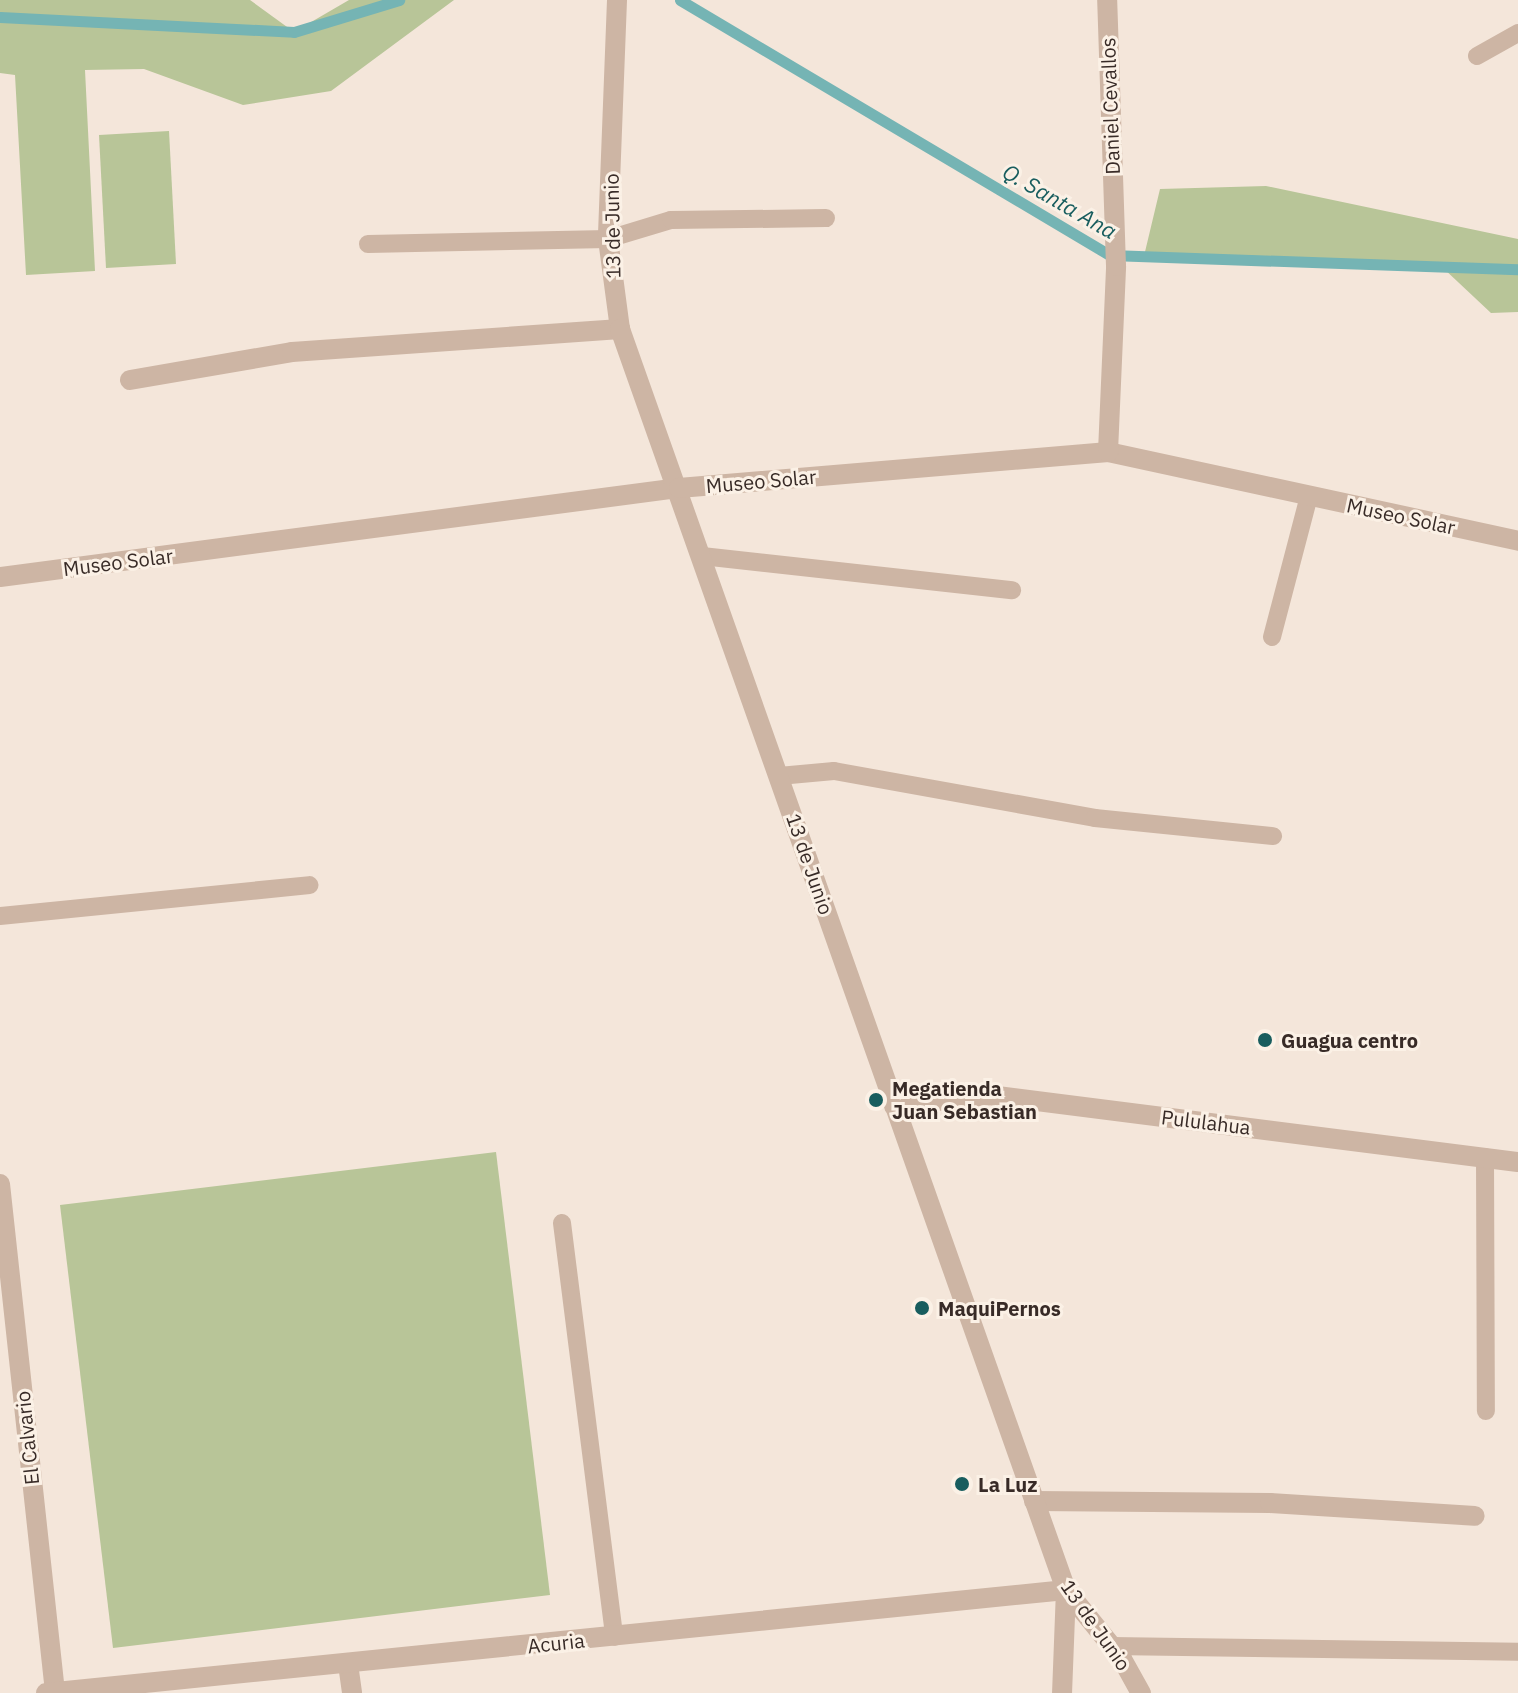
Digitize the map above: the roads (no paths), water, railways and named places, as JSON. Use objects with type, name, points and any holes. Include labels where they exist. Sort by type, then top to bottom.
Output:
[{"type":"street","name":"13 de Junio","points":[[617,0],[608,239],[620,329],[679,488],[1066,1590],[1111,1646],[1141,1693]]},
{"type":"street","name":"Daniel Cevallos","points":[[1107,0],[1116,266],[1108,452]]},
{"type":"street","points":[[130,380],[292,352],[620,329]]},
{"type":"street","name":"Museo Solar","points":[[0,577],[679,488],[1108,452],[1518,541]]},
{"type":"street","name":"Pululahua","points":[[894,1106],[989,1095],[1518,1162]]},
{"type":"street","name":"El Calvario","points":[[1,1196],[50,1692]]},
{"type":"street","points":[[1034,1501],[1270,1503],[1475,1516]]},
{"type":"street","points":[[1062,1693],[1066,1590]]},
{"type":"street","name":"Acuria","points":[[50,1692],[1066,1590]]},
{"type":"street","points":[[348,1664],[352,1693]]},
{"type":"lane","points":[[1477,56],[1518,33]]},
{"type":"lane","points":[[368,244],[608,239],[671,220],[826,218]]},
{"type":"lane","points":[[1272,637],[1309,496]]},
{"type":"lane","points":[[702,556],[1012,590]]},
{"type":"lane","points":[[779,776],[834,771],[1095,818],[1273,836]]},
{"type":"lane","points":[[0,916],[309,885]]},
{"type":"lane","points":[[1485,1157],[1486,1411]]},
{"type":"lane","points":[[562,1223],[614,1637]]},
{"type":"lane","points":[[1111,1646],[1518,1652]]},
{"type":"waterway","name":"Q. Santa Ana","points":[[0,17],[294,32],[399,0]]},
{"type":"waterway","name":"Q. Santa Ana","points":[[680,0],[1110,255],[1518,269]]},
{"type":"place","name":"Guagua centro","points":[[1265,1040]]},
{"type":"place","name":"Megatienda Juan Sebastian","points":[[876,1100]]},
{"type":"place","name":"MaquiPernos","points":[[922,1308]]},
{"type":"place","name":"La Luz","points":[[962,1484]]}]
